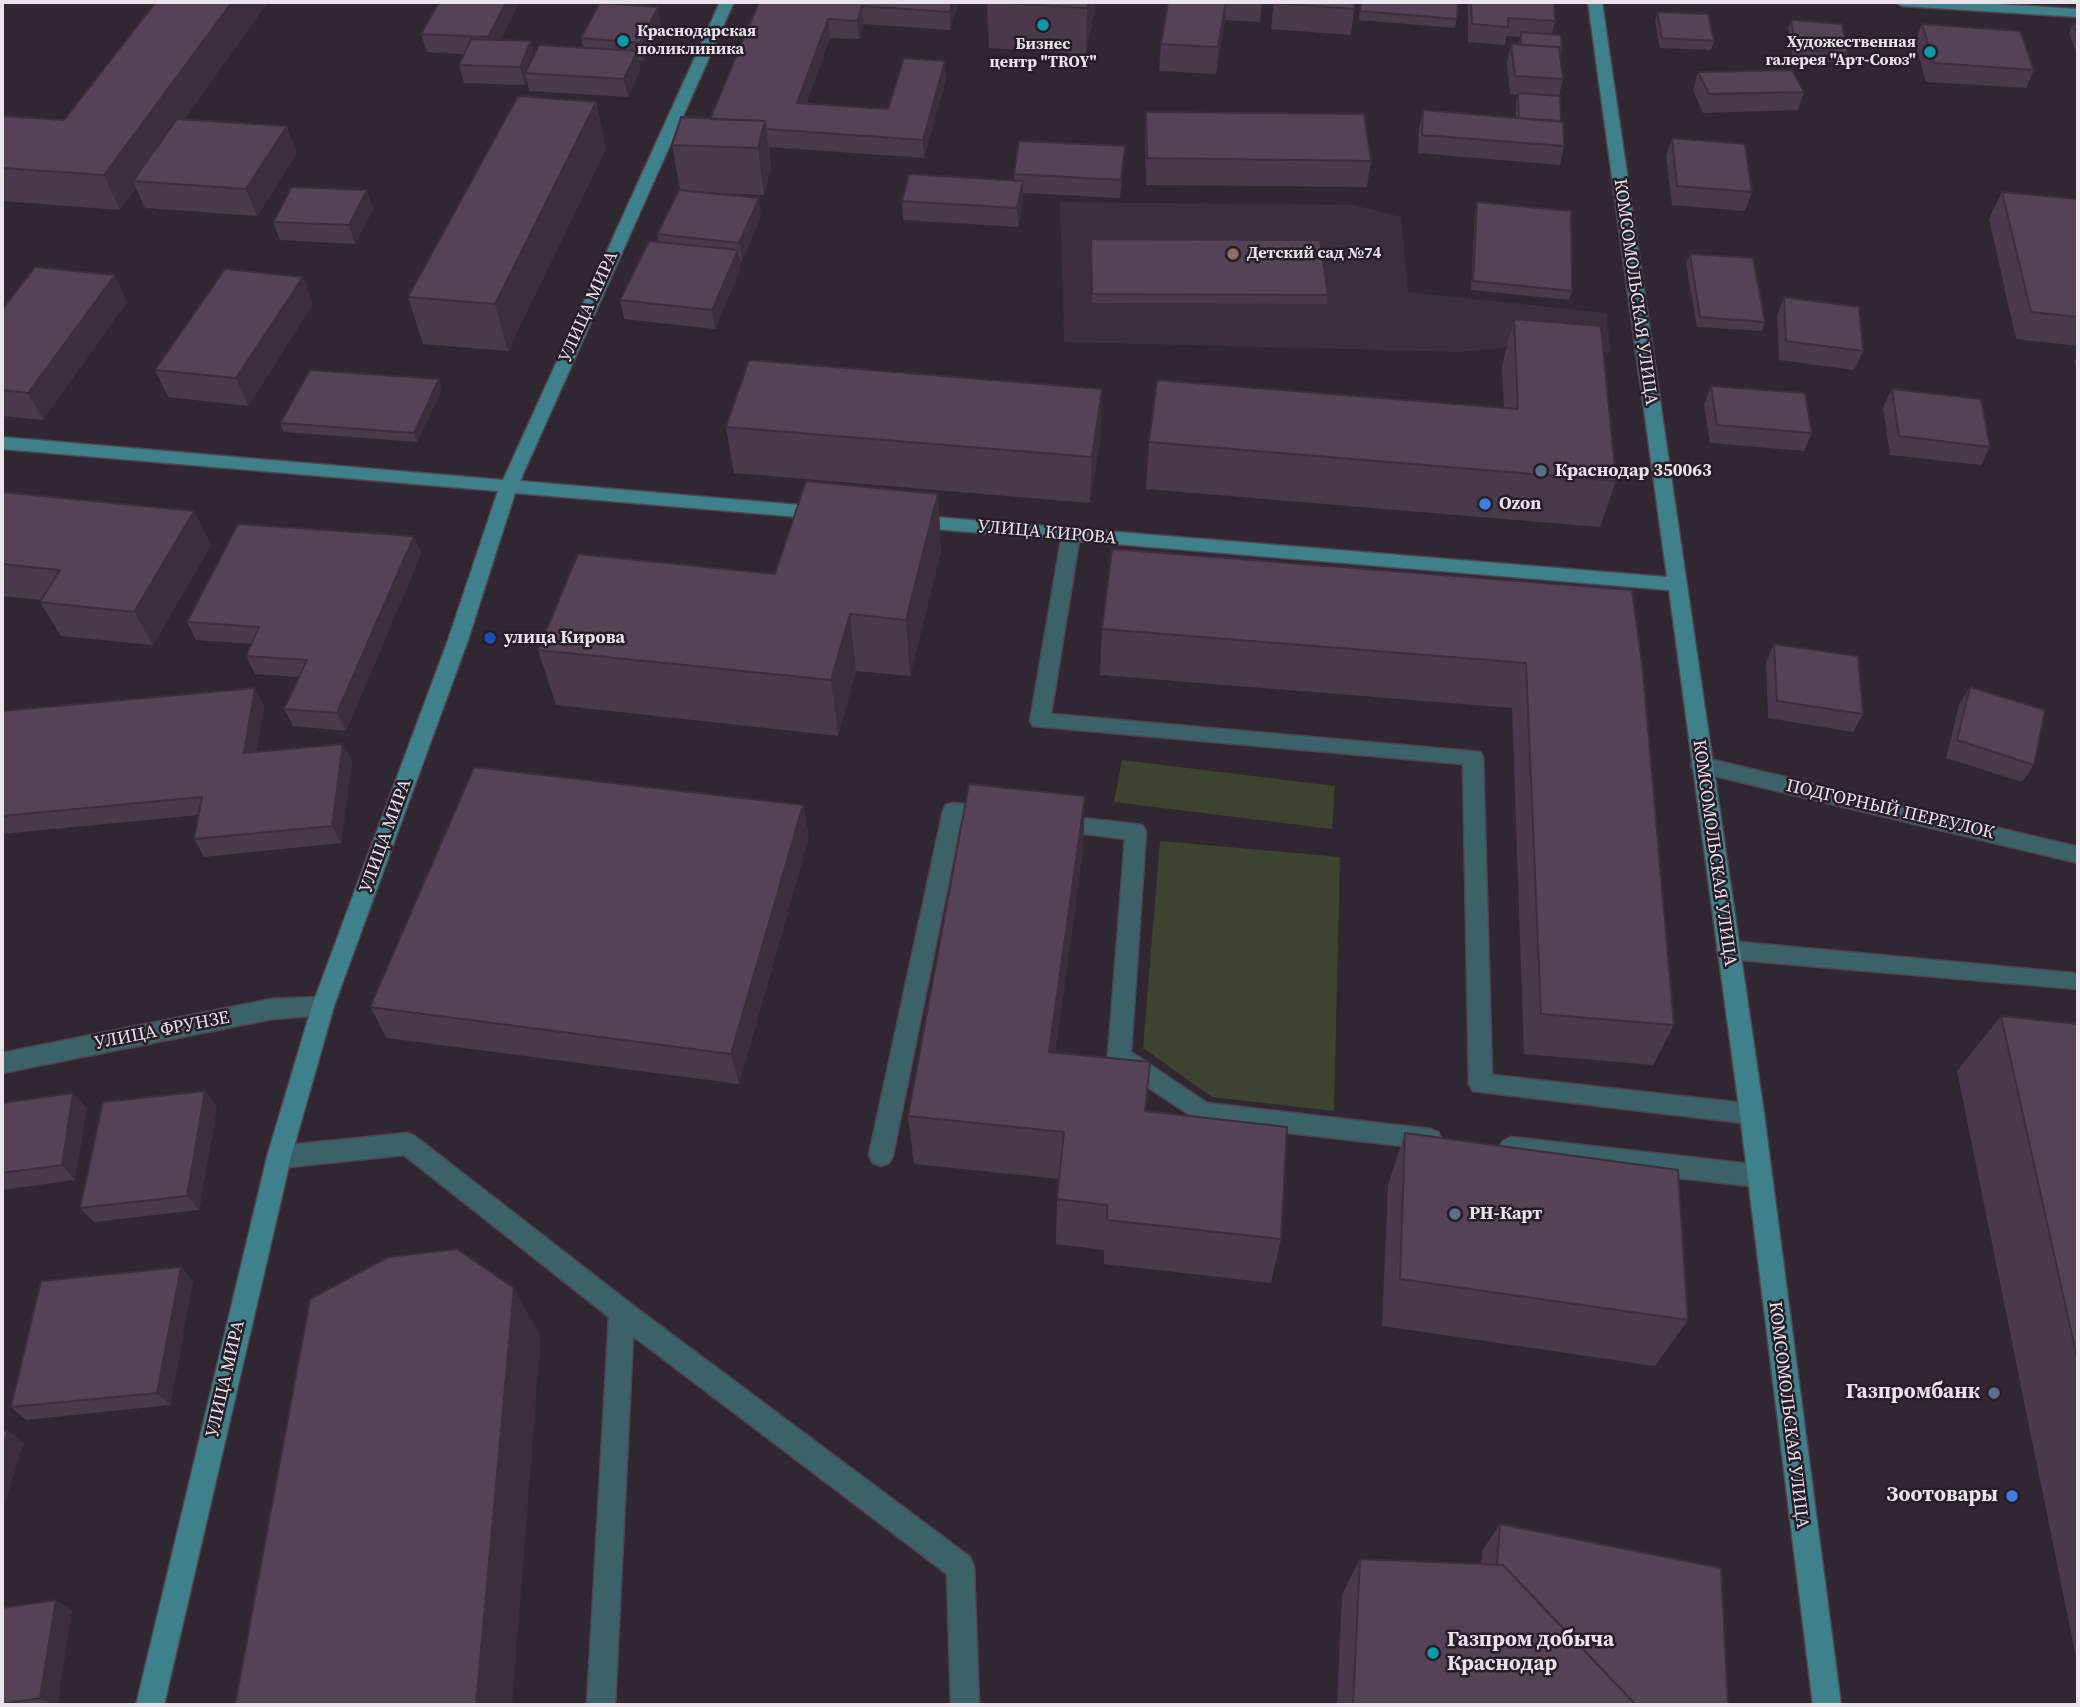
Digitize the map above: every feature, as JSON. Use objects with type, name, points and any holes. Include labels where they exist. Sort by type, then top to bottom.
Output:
[{"type":"street","name":"УЛИЦА МИРА","points":[[150,1705],[279,1157],[323,1006],[458,640],[509,486],[727,2]]},
{"type":"street","name":"КОМСОМОЛЬСКАЯ УЛИЦА","points":[[1595,2],[1675,584],[1752,1114],[1827,1705]]},
{"type":"street","points":[[1902,2],[2078,13]]},
{"type":"street","points":[[2,443],[848,516]]},
{"type":"street","name":"УЛИЦА КИРОВА","points":[[890,519],[1675,584]]},
{"type":"street","points":[[1071,535],[1040,721],[1474,757],[1481,1084],[1752,1114]]},
{"type":"street","name":"ПОДГОРНЫЙ ПЕРЕУЛОК","points":[[1701,765],[2078,855]]},
{"type":"street","points":[[881,1155],[953,811],[1136,832],[1119,1056],[1202,1113],[1448,1141]]},
{"type":"street","points":[[1728,950],[2073,982]]},
{"type":"street","name":"УЛИЦА ФРУНЗЕ","points":[[2,1063],[272,1009],[323,1006]]},
{"type":"street","points":[[279,1157],[408,1144],[622,1312],[960,1567],[965,1705]]},
{"type":"street","points":[[1489,1146],[1759,1176]]},
{"type":"street","points":[[601,1705],[622,1312]]},
{"type":"shaded area","name":"Детский сад №74","points":[[1060,202],[1353,205],[1401,217],[1408,292],[1606,313],[1611,353],[1523,345],[1461,352],[1064,342]]},
{"type":"green space","points":[[1122,760],[1335,786],[1332,829],[1114,802]]},
{"type":"green space","points":[[1160,841],[1340,857],[1334,1111],[1212,1097],[1143,1048]]},
{"type":"building","points":[[156,2],[232,2],[104,175],[2,168],[2,116],[64,120]]},
{"type":"building","points":[[439,2],[506,2],[488,37],[421,34]]},
{"type":"building","points":[[759,2],[952,2],[950,12],[862,6],[857,21],[828,19],[797,103],[888,109],[904,58],[945,61],[923,140],[766,129],[765,121],[710,119]]},
{"type":"building","points":[[987,2],[1088,2],[1087,8]]},
{"type":"building","points":[[1168,2],[1226,2],[1218,47],[1161,44]]},
{"type":"building","points":[[1274,2],[1355,2],[1354,9]]},
{"type":"building","points":[[1361,2],[1458,2],[1457,19],[1360,11]]},
{"type":"building","points":[[1471,2],[1554,2],[1555,21],[1508,18],[1508,27],[1472,24]]},
{"type":"building","points":[[600,3],[658,7],[640,43],[581,38]]},
{"type":"building","points":[[1657,12],[1708,14],[1714,41],[1662,38]]},
{"type":"building","points":[[1791,20],[1842,24],[1848,53],[1796,49]]},
{"type":"building","points":[[1922,24],[2020,31],[2034,70],[1934,63]]},
{"type":"building","points":[[1521,32],[1561,35],[1562,51],[1559,47],[1521,45]]},
{"type":"building","points":[[471,39],[531,41],[520,67],[459,65]]},
{"type":"building","points":[[1511,44],[1559,47],[1563,79],[1515,76]]},
{"type":"building","points":[[539,45],[637,51],[624,79],[525,73]]},
{"type":"building","points":[[1792,70],[1804,92],[1709,94],[1698,72]]},
{"type":"building","points":[[1518,93],[1560,96],[1561,121],[1519,118]]},
{"type":"building","points":[[518,96],[596,102],[495,304],[408,297]]},
{"type":"building","points":[[1423,110],[1563,122],[1564,146],[1422,135]]},
{"type":"building","points":[[1146,112],[1364,114],[1371,161],[1147,158]]},
{"type":"building","points":[[681,117],[765,121],[758,148],[672,145]]},
{"type":"building","points":[[177,119],[287,126],[246,189],[133,181]]},
{"type":"building","points":[[1672,138],[1745,144],[1752,192],[1677,186]]},
{"type":"building","points":[[1019,141],[1125,146],[1121,180],[1014,174]]},
{"type":"building","points":[[909,174],[1023,181],[1017,208],[902,201]]},
{"type":"building","points":[[292,187],[367,190],[349,225],[273,222]]},
{"type":"building","points":[[679,190],[759,198],[739,243],[657,234]]},
{"type":"building","points":[[2002,192],[2078,199],[2078,317],[2031,312]]},
{"type":"building","points":[[1477,202],[1571,211],[1572,291],[1473,281]]},
{"type":"building","points":[[1091,239],[1320,240],[1328,295],[1092,294]]},
{"type":"building","points":[[649,241],[738,250],[712,310],[620,300]]},
{"type":"building","points":[[1690,254],[1753,258],[1765,322],[1700,317]]},
{"type":"building","points":[[35,267],[115,275],[28,393],[2,390],[2,310]]},
{"type":"building","points":[[225,269],[303,277],[236,378],[155,370]]},
{"type":"building","points":[[1784,297],[1859,307],[1863,351],[1786,341]]},
{"type":"building","points":[[1514,319],[1601,326],[1616,481],[1149,442],[1157,380],[1518,409]]},
{"type":"building","points":[[749,360],[1102,389],[1092,457],[726,427]]},
{"type":"building","points":[[310,370],[439,379],[414,433],[280,423]]},
{"type":"building","points":[[1711,386],[1805,393],[1812,433],[1717,425]]},
{"type":"building","points":[[1892,389],[1981,399],[1990,447],[1899,436]]},
{"type":"building","points":[[806,481],[938,494],[906,620],[850,614],[831,680],[538,650],[578,554],[775,574]]},
{"type":"building","points":[[2,492],[194,511],[134,612],[40,602],[60,570],[2,564]]},
{"type":"building","points":[[238,524],[414,536],[337,713],[284,709],[307,660],[246,656],[259,627],[187,622]]},
{"type":"building","points":[[1112,549],[1632,590],[1643,671],[1674,1025],[1541,1014],[1526,663],[1102,629]]},
{"type":"building","points":[[1774,644],[1858,656],[1863,714],[1777,701]]},
{"type":"building","points":[[1970,687],[2045,710],[2034,765],[1957,740]]},
{"type":"building","points":[[255,688],[244,753],[343,744],[332,826],[194,839],[202,797],[2,816],[2,711]]},
{"type":"building","points":[[474,767],[803,805],[731,1054],[370,1007]]},
{"type":"building","points":[[969,784],[1085,796],[1049,1052],[1150,1062],[1145,1111],[1287,1127],[1281,1239],[1107,1220],[1107,1205],[1057,1199],[1064,1132],[908,1116]]},
{"type":"building","points":[[2001,1016],[2078,1024],[2078,1362]]},
{"type":"building","points":[[205,1091],[187,1196],[80,1208],[103,1102]]},
{"type":"building","points":[[73,1093],[62,1165],[2,1173],[2,1103]]},
{"type":"building","points":[[1405,1133],[1678,1170],[1688,1320],[1400,1279]]},
{"type":"building","points":[[457,1249],[514,1288],[476,1705],[235,1705],[310,1299],[388,1257]]},
{"type":"building","points":[[181,1267],[157,1393],[11,1407],[41,1281]]},
{"type":"building","points":[[2,1431],[8,1431],[2,1451]]},
{"type":"building","points":[[1500,1524],[1721,1568],[1728,1705],[1636,1705],[1503,1565],[1497,1565]]},
{"type":"building","points":[[1360,1559],[1503,1565],[1636,1705],[1353,1705]]},
{"type":"building","points":[[56,1600],[40,1698],[2,1704],[2,1608]]},
{"type":"place","name":"Бизнес центр \"TROY\"","points":[[1043,25]]},
{"type":"place","name":"Краснодарская поликлиника","points":[[623,41]]},
{"type":"place","name":"Художественная галерея \"Арт-Союз\"","points":[[1930,52]]},
{"type":"place","name":"Детский сад №74","points":[[1233,254]]},
{"type":"place","name":"Краснодар 350063","points":[[1541,471]]},
{"type":"place","name":"Ozon","points":[[1485,504]]},
{"type":"place","name":"улица Кирова","points":[[490,638]]},
{"type":"place","name":"РН-Карт","points":[[1455,1214]]},
{"type":"place","name":"Газпромбанк","points":[[1994,1393]]},
{"type":"place","name":"Зоотовары","points":[[2012,1496]]},
{"type":"place","name":"Газпром добыча Краснодар","points":[[1433,1653]]}]
